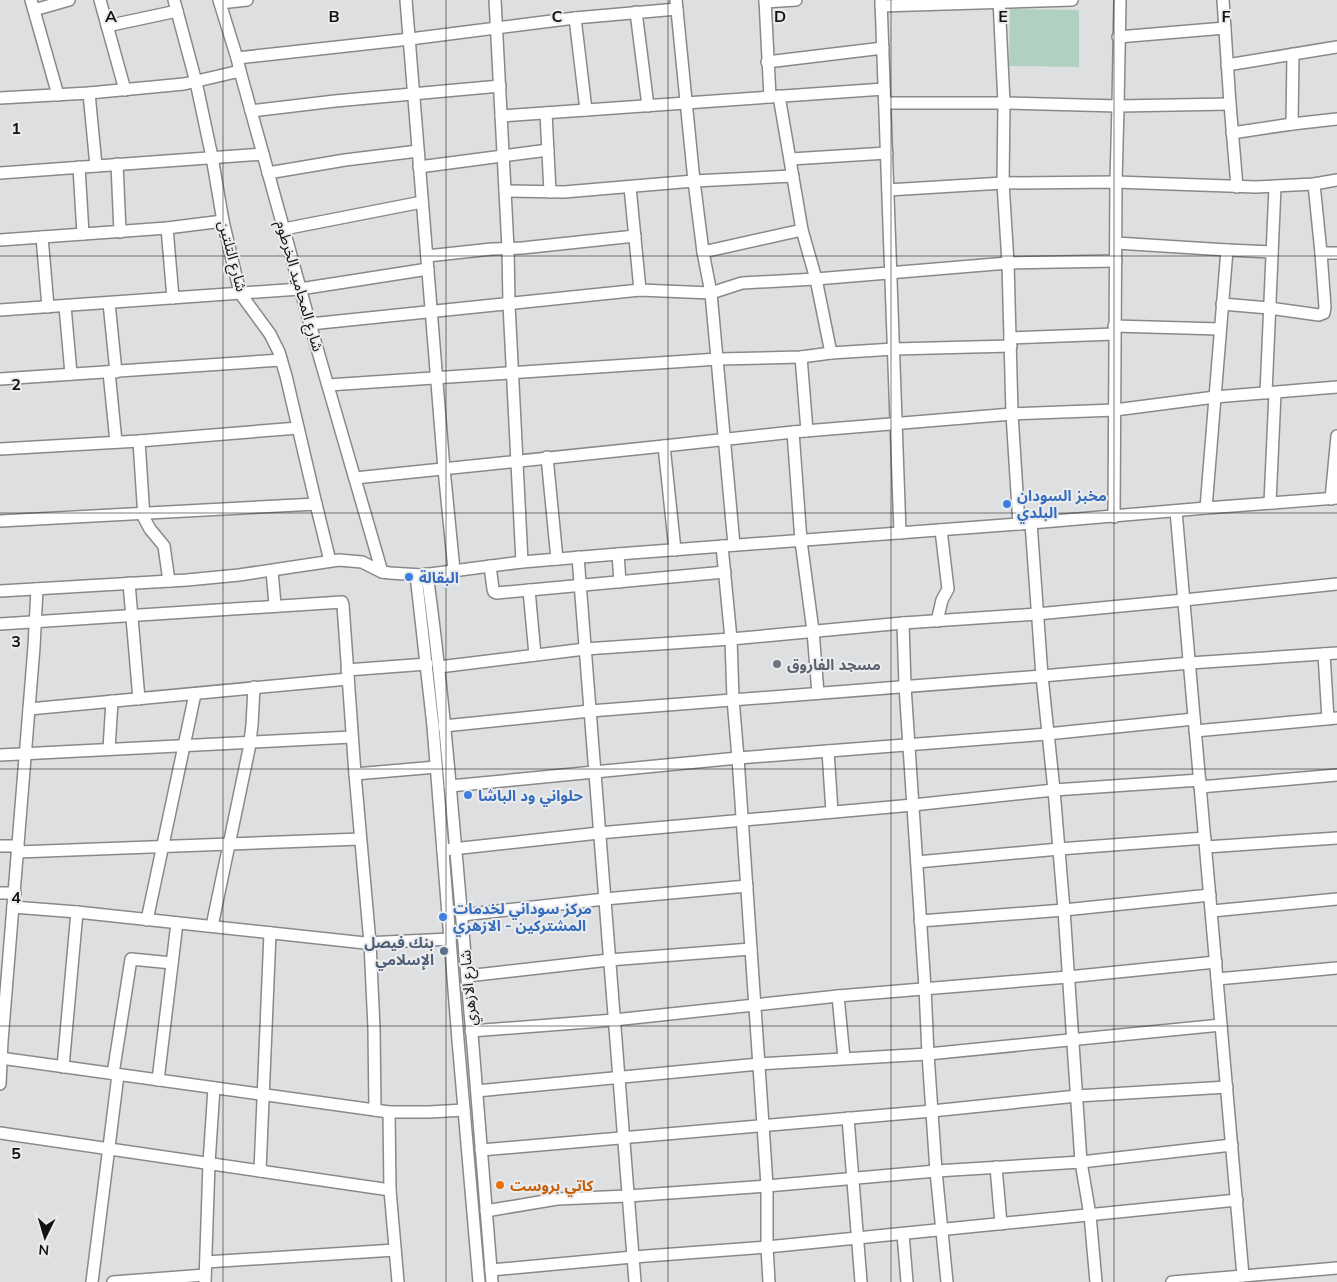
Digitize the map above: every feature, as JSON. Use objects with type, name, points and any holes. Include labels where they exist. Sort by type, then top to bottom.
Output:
[{"type":"street","points":[[58,94],[32,5],[69,0]]},
{"type":"street","points":[[100,0],[125,90]]},
{"type":"street","points":[[220,2],[247,0]]},
{"type":"street","points":[[406,0],[436,377],[454,570]]},
{"type":"street","points":[[495,0],[522,562]]},
{"type":"street","points":[[796,0],[765,1],[767,62],[791,159],[802,230],[816,279],[830,353]]},
{"type":"street","points":[[900,533],[881,3],[1072,0]]},
{"type":"street","points":[[1114,517],[1114,330],[1120,0]]},
{"type":"street","points":[[1224,0],[1227,65],[1237,187]]},
{"type":"street","points":[[999,1],[1004,103],[1003,183],[1008,264],[1012,414],[1019,524]]},
{"type":"street","name":"شارع المحاميد الخرطوم","points":[[220,2],[300,289],[382,572]]},
{"type":"street","points":[[237,58],[636,12],[677,4],[694,181],[711,293],[725,439],[728,546],[725,572],[767,1186],[767,1247],[770,1282]]},
{"type":"street","points":[[108,26],[176,6]]},
{"type":"street","name":"شارع التلتين","points":[[176,6],[196,82],[212,157],[223,222],[240,293],[270,334],[281,360],[330,561]]},
{"type":"street","points":[[636,12],[648,106]]},
{"type":"street","points":[[575,18],[586,110]]},
{"type":"street","points":[[1118,37],[1225,28]]},
{"type":"street","points":[[1227,65],[1337,47]]},
{"type":"street","points":[[767,62],[883,48]]},
{"type":"street","points":[[1292,124],[1293,54]]},
{"type":"street","points":[[0,98],[125,90],[196,82],[240,71]]},
{"type":"street","points":[[251,111],[335,101],[500,86]]},
{"type":"street","points":[[501,116],[884,89]]},
{"type":"street","points":[[89,93],[96,166]]},
{"type":"street","points":[[885,102],[1118,106],[1230,104]]},
{"type":"street","points":[[546,113],[550,192]]},
{"type":"street","points":[[1232,134],[1337,119]]},
{"type":"street","points":[[419,167],[548,150]]},
{"type":"street","points":[[268,174],[346,160],[418,151]]},
{"type":"street","points":[[791,159],[887,153]]},
{"type":"street","points":[[0,172],[263,154]]},
{"type":"street","points":[[117,164],[120,232]]},
{"type":"street","points":[[79,167],[83,234]]},
{"type":"street","points":[[505,191],[550,192],[694,181],[793,176]]},
{"type":"street","points":[[888,190],[1003,183],[1116,182],[1275,187],[1337,180]]},
{"type":"street","points":[[1222,304],[1319,315],[1324,313],[1321,253],[1314,184]]},
{"type":"street","points":[[630,187],[640,290]]},
{"type":"street","points":[[1270,503],[1269,308],[1275,187]]},
{"type":"street","points":[[284,229],[422,202]]},
{"type":"street","points":[[0,240],[120,232],[223,222]]},
{"type":"street","points":[[167,228],[173,298]]},
{"type":"street","points":[[704,252],[802,230]]},
{"type":"street","points":[[427,256],[634,236]]},
{"type":"street","points":[[42,237],[48,307]]},
{"type":"street","points":[[1116,243],[1272,252]]},
{"type":"street","points":[[1206,508],[1227,250]]},
{"type":"street","points":[[1321,253],[1337,253]]},
{"type":"street","points":[[310,324],[640,290],[711,293],[742,283],[1008,264],[1116,261]]},
{"type":"street","points":[[0,310],[300,289],[428,269]]},
{"type":"street","points":[[109,303],[116,442]]},
{"type":"street","points":[[65,306],[71,374]]},
{"type":"street","points":[[328,386],[436,377],[718,359],[801,357],[830,353],[1010,342],[1114,330],[1220,329]]},
{"type":"street","points":[[801,357],[807,431]]},
{"type":"street","points":[[0,378],[281,360]]},
{"type":"street","points":[[355,478],[793,432],[1012,414],[1114,410],[1215,397],[1337,387]]},
{"type":"street","points":[[0,448],[116,442],[298,428]]},
{"type":"street","points":[[793,432],[801,540],[813,631],[818,693]]},
{"type":"street","points":[[0,591],[169,581],[272,571],[330,561],[357,561],[368,564],[382,572],[422,574],[522,562],[618,554],[1334,499],[1337,436]]},
{"type":"street","points":[[139,440],[144,518],[146,524],[164,546],[169,581]]},
{"type":"street","points":[[664,446],[675,550]]},
{"type":"street","points":[[547,458],[557,560]]},
{"type":"street","points":[[0,521],[316,504]]},
{"type":"street","points":[[1176,511],[1243,1276]]},
{"type":"street","points":[[1031,523],[1042,676],[1064,910],[1081,1162],[1090,1215],[1096,1282]]},
{"type":"street","points":[[937,621],[942,600],[948,588],[941,530]]},
{"type":"street","points":[[618,554],[620,582]]},
{"type":"street","points":[[578,558],[635,1282]]},
{"type":"street","points":[[490,566],[492,589],[496,593],[725,572]]},
{"type":"street","points":[[272,571],[275,605]]},
{"type":"street","name":"شارع الازهري","points":[[422,574],[427,664],[479,1282]]},
{"type":"street","name":"شارع الازهري","points":[[422,574],[439,667],[462,915],[491,1276]]},
{"type":"street","points":[[128,583],[139,699]]},
{"type":"street","points":[[439,667],[585,649],[1038,614],[1337,584]]},
{"type":"street","points":[[0,1084],[0,1058],[26,754],[37,589]]},
{"type":"street","points":[[529,590],[535,655]]},
{"type":"street","points":[[0,624],[342,602],[344,605],[347,674],[370,943],[375,1110]]},
{"type":"street","points":[[903,623],[928,1054],[936,1171],[947,1282]]},
{"type":"street","points":[[444,726],[733,699],[1337,653]]},
{"type":"street","points":[[1196,731],[1333,718],[1324,654]]},
{"type":"street","points":[[29,709],[195,694],[427,664]]},
{"type":"street","points":[[212,926],[250,742],[254,687]]},
{"type":"street","points":[[147,920],[195,694]]},
{"type":"street","points":[[110,749],[112,701]]},
{"type":"street","points":[[450,786],[738,758],[1047,734],[1194,718]]},
{"type":"street","points":[[0,755],[352,737]]},
{"type":"street","points":[[828,751],[832,812]]},
{"type":"street","points":[[355,774],[436,767]]},
{"type":"street","points":[[443,850],[600,833],[914,805],[1054,790],[1337,775]]},
{"type":"street","points":[[917,862],[1059,849],[1337,838]]},
{"type":"street","points":[[0,846],[18,849],[360,839]]},
{"type":"street","points":[[462,915],[747,886]]},
{"type":"street","points":[[0,893],[15,893]]},
{"type":"street","points":[[920,921],[1064,910],[1210,895]]},
{"type":"street","points":[[1212,911],[1337,899]]},
{"type":"street","points":[[13,907],[78,912],[370,943],[450,939]]},
{"type":"street","points":[[63,1067],[78,912]]},
{"type":"street","points":[[158,1080],[177,923]]},
{"type":"street","points":[[260,1171],[270,933]]},
{"type":"street","points":[[467,976],[609,960],[751,949]]},
{"type":"street","points":[[92,1282],[131,959],[172,963]]},
{"type":"street","points":[[471,1031],[614,1020],[838,996],[1068,977],[1216,962]]},
{"type":"street","points":[[1217,978],[1337,968]]},
{"type":"street","points":[[838,996],[844,1058]]},
{"type":"street","points":[[477,1091],[759,1064],[928,1054],[1221,1025]]},
{"type":"street","points":[[0,1058],[389,1112],[464,1110]]},
{"type":"street","points":[[481,1150],[1077,1096],[1226,1087]]},
{"type":"street","points":[[113,1282],[205,1278],[214,1088]]},
{"type":"street","points":[[389,1112],[390,1190],[398,1282]]},
{"type":"street","points":[[848,1118],[861,1282]]},
{"type":"street","points":[[0,1133],[390,1190]]},
{"type":"street","points":[[486,1211],[557,1199],[628,1196],[936,1171],[1081,1162],[1232,1145]]},
{"type":"street","points":[[996,1167],[1001,1224]]},
{"type":"street","points":[[491,1276],[633,1257],[767,1247],[1236,1200]]},
{"type":"street","points":[[903,1234],[907,1282]]},
{"type":"street","points":[[206,1262],[395,1250]]},
{"type":"street","points":[[1172,1282],[1243,1276],[1298,1277],[1337,1268]]},
{"type":"green space","points":[[1010,9],[1079,10],[1079,67],[1009,66]]},
{"type":"place","name":"مخبز السودان البلدي","points":[[1007,504]]},
{"type":"place","name":"البقالة","points":[[409,577]]},
{"type":"place","name":"مسجد الفاروق","points":[[777,664]]},
{"type":"place","name":"حلواني ود الباشا","points":[[468,795]]},
{"type":"place","name":"مركز سوداني لخدمات المشتركين - الازهري","points":[[443,917]]},
{"type":"place","name":"بنك فيصل الإسلامي","points":[[444,951]]},
{"type":"place","name":"كاتي بروست","points":[[500,1185]]}]
